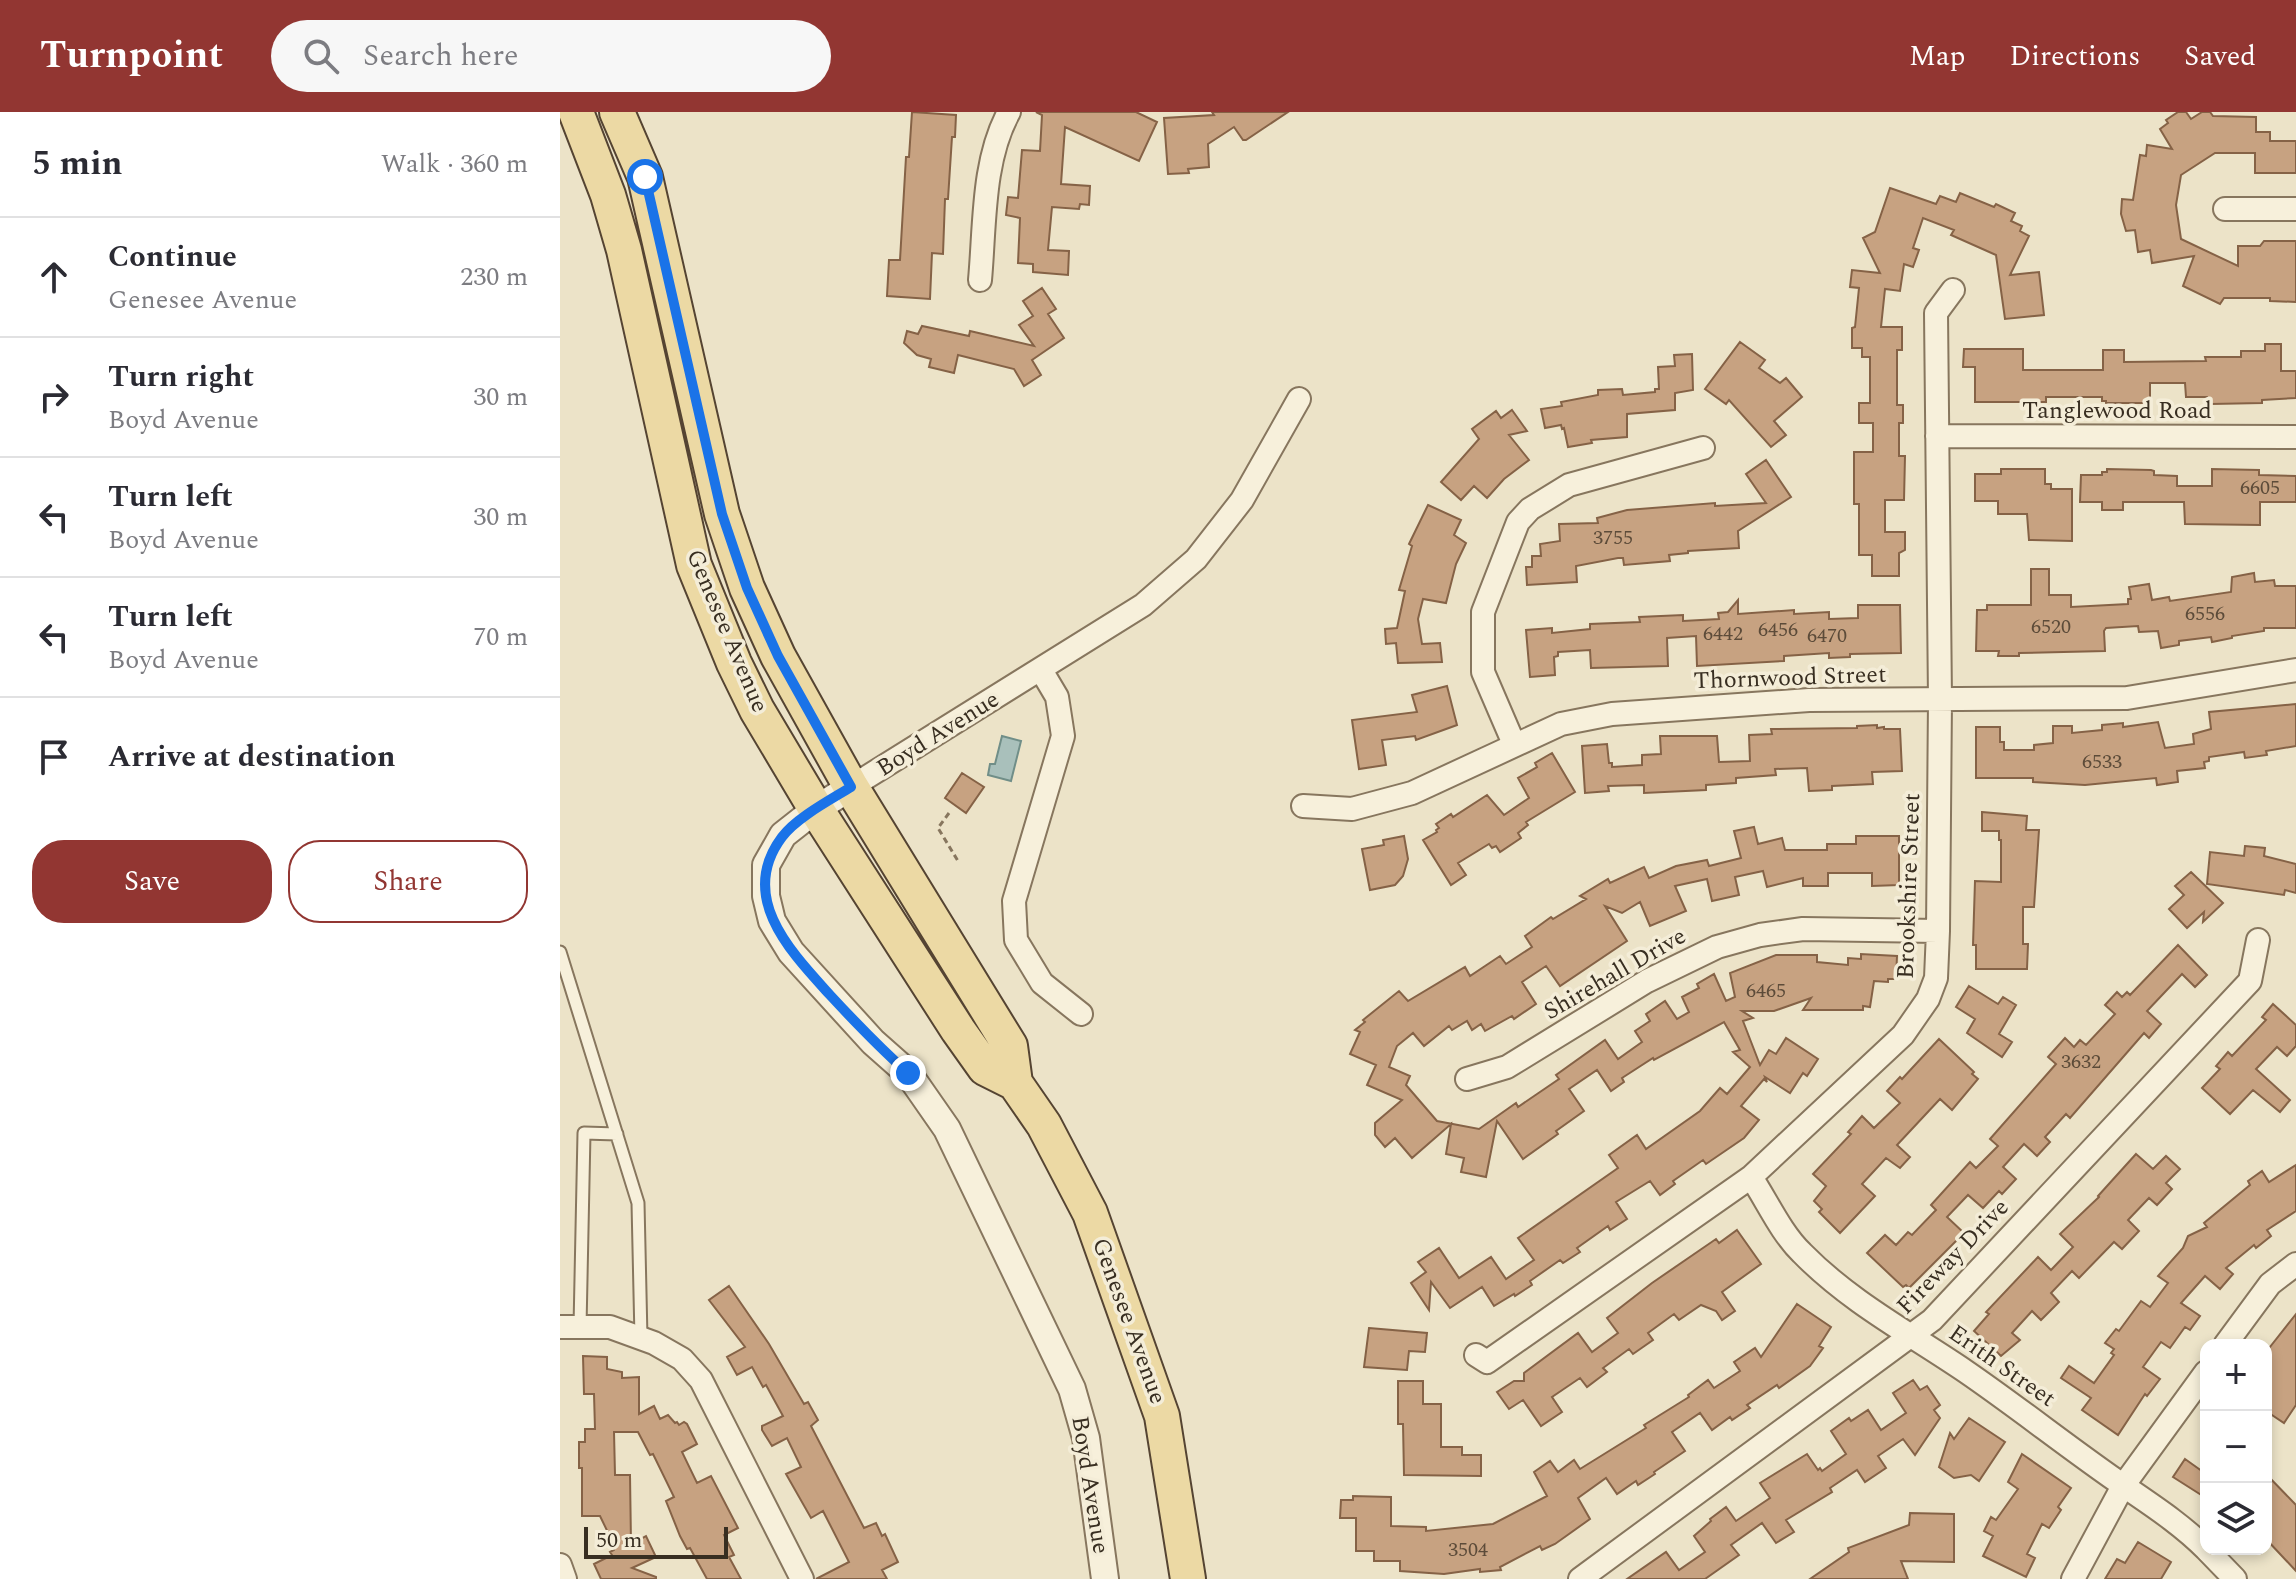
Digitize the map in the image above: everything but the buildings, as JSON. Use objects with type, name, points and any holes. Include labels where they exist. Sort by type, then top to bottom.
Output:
[{"type":"main road","name":"Genesee Avenue","points":[[576,112],[608,195],[624,250],[694,565],[734,663],[757,710],[816,809],[958,1030],[985,1068],[1015,1083]]},
{"type":"main road","name":"Genesee Avenue","points":[[617,112],[645,177],[722,514],[747,588],[778,656],[851,787],[1010,1046],[1015,1083],[1044,1125],[1090,1213],[1162,1416],[1188,1579]]},
{"type":"street","points":[[980,280],[990,179],[998,133],[1009,112]]},
{"type":"street","points":[[2225,209],[2296,209]]},
{"type":"street","name":"Brookshire Street","points":[[1476,1355],[1487,1362],[1751,1177],[1903,1035],[1928,999],[1936,978],[1938,931],[1940,700],[1936,313],[1953,290]]},
{"type":"street","name":"Boyd Avenue","points":[[1105,1579],[1086,1438],[1072,1389],[947,1129],[908,1073],[873,1042],[791,952],[772,921],[766,896],[766,865],[783,835],[816,809],[1143,605],[1196,559],[1242,500],[1299,399]]},
{"type":"street","name":"Tanglewood Road","points":[[1937,436],[2296,437]]},
{"type":"street","points":[[1514,744],[1483,672],[1483,612],[1518,522],[1530,509],[1569,485],[1703,448]]},
{"type":"street","points":[[1041,670],[1057,697],[1063,736],[1014,901],[1016,940],[1042,983],[1081,1014]]},
{"type":"street","name":"Thornwood Street","points":[[1303,806],[1352,809],[1412,793],[1561,724],[1612,714],[1809,700],[2127,698],[2296,670]]},
{"type":"street","name":"Shirehall Drive","points":[[1467,1079],[1507,1067],[1647,981],[1717,947],[1760,935],[1803,929],[1938,931]]},
{"type":"street","name":"Fireway Drive","points":[[1580,1579],[1932,1320],[2250,981],[2258,940]]},
{"type":"street","name":"Erith Street","points":[[1751,1177],[1799,1250],[1848,1294],[1885,1322],[1913,1336],[2022,1410],[2200,1543]]},
{"type":"street","points":[[2229,1339],[2270,1284],[2296,1264]]},
{"type":"street","points":[[570,1327],[610,1327],[682,1359],[701,1380],[802,1579]]},
{"type":"street","points":[[2073,1579],[2123,1486],[2200,1380]]},
{"type":"street","name":"Erith Street","points":[[2212,1555],[2235,1579]]},
{"type":"street","points":[[560,1565],[565,1579]]},
{"type":"lane","points":[[560,952],[638,1203],[647,1341]]},
{"type":"lane","points":[[570,1327],[584,1133],[617,1134]]},
{"type":"path","points":[[949,813],[938,828],[958,861]]},
{"type":"water","points":[[1002,736],[1021,741],[1011,781],[988,775],[990,764],[995,764]]},
{"type":"route","points":[[645,177],[722,514],[747,588],[778,656],[851,787],[783,835],[766,865],[766,896],[772,921],[791,952],[873,1042],[908,1073]]}]
